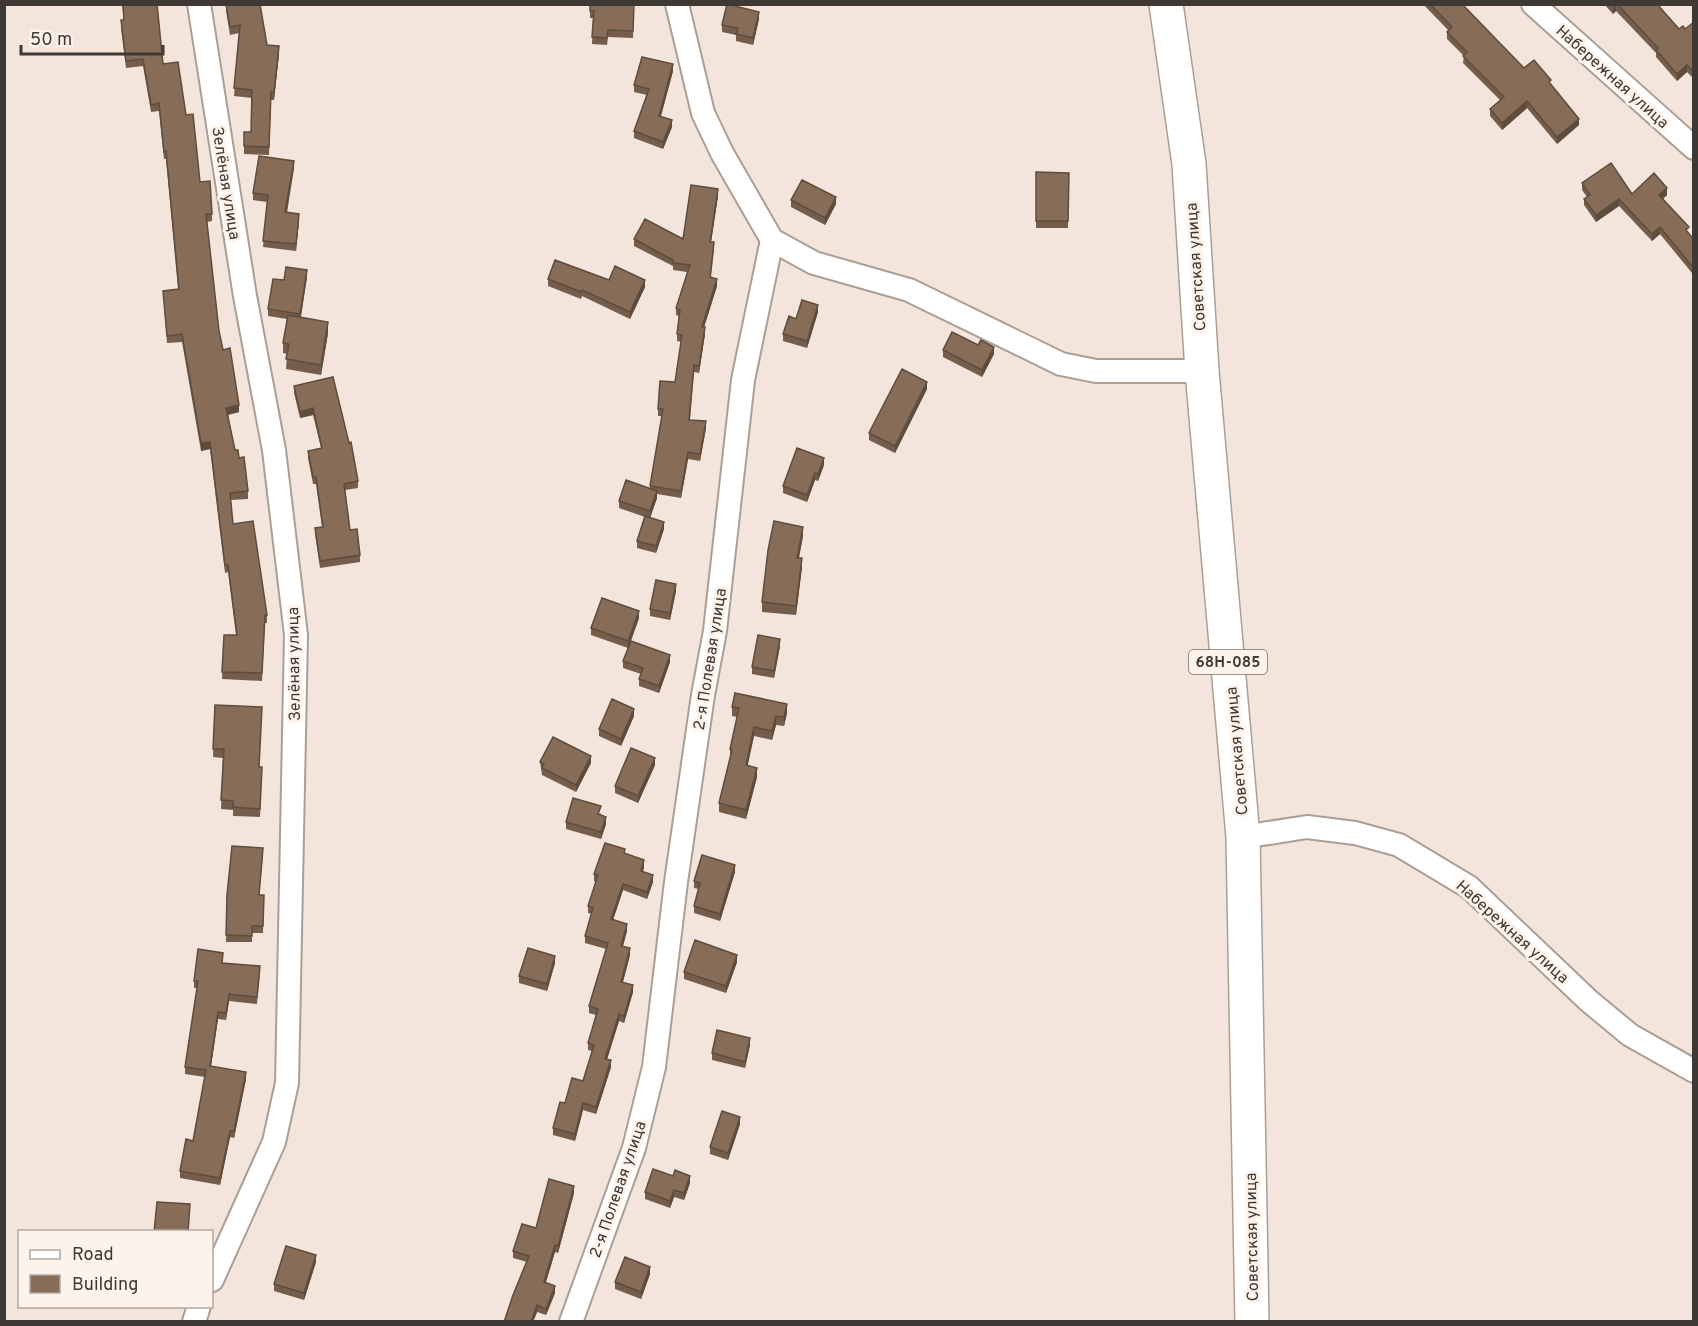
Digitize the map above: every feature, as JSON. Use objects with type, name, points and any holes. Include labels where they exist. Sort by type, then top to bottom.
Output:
[{"type":"main road","name":"Советская улица","points":[[1166,4],[1188,164],[1202,371],[1244,837],[1252,1322]]},
{"type":"street","name":"Зелёная улица","points":[[199,4],[244,296],[274,450],[296,635],[287,1083],[274,1142],[213,1278]]},
{"type":"street","points":[[677,4],[702,113],[772,240],[814,263],[909,290],[1061,364],[1096,370],[1202,371]]},
{"type":"street","name":"Набережная улица","points":[[1533,4],[1694,148]]},
{"type":"street","name":"2-я Полевая улица","points":[[571,1322],[634,1148],[654,1067],[673,902],[703,695],[715,631],[743,380],[772,240]]},
{"type":"street","name":"Набережная улица","points":[[1244,837],[1307,827],[1355,833],[1399,845],[1469,887],[1589,1001],[1630,1035],[1694,1071]]},
{"type":"building","points":[[123,4],[157,4],[163,64],[178,62],[186,115],[193,114],[200,182],[210,181],[212,214],[206,214],[219,331],[223,350],[230,348],[239,405],[226,408],[235,450],[238,450],[239,458],[244,457],[248,491],[230,493],[233,524],[253,521],[267,615],[265,615],[262,673],[222,672],[224,635],[237,635],[228,565],[225,565],[210,442],[201,443],[182,334],[167,336],[163,291],[179,289],[166,151],[164,152],[159,103],[151,105],[143,59],[126,61],[121,20],[124,20]]},
{"type":"building","points":[[226,4],[260,4],[267,45],[279,46],[274,92],[271,92],[269,147],[244,146],[244,132],[251,132],[252,90],[234,88],[240,25],[230,27]]},
{"type":"building","points":[[590,4],[634,4],[633,31],[608,30],[607,38],[592,37],[594,11],[590,11]]},
{"type":"building","points":[[727,4],[759,12],[753,38],[736,34],[738,28],[722,25]]},
{"type":"building","points":[[1430,4],[1462,4],[1524,68],[1534,60],[1579,119],[1557,137],[1527,101],[1502,123],[1490,109],[1504,97],[1463,56],[1467,52],[1447,32],[1452,27]]},
{"type":"building","points":[[1617,4],[1657,4],[1679,29],[1683,26],[1685,29],[1694,22],[1694,72],[1687,65],[1677,74],[1656,50],[1658,48]]},
{"type":"building","points":[[642,57],[673,64],[659,116],[672,120],[663,142],[634,131],[649,89],[634,85]]},
{"type":"building","points":[[259,156],[294,161],[285,212],[299,214],[296,244],[263,241],[268,195],[253,193]]},
{"type":"building","points":[[1611,163],[1632,194],[1654,173],[1667,188],[1659,195],[1689,227],[1686,230],[1694,240],[1694,264],[1692,266],[1660,227],[1652,234],[1619,199],[1596,215],[1584,199],[1590,195],[1582,183]]},
{"type":"building","points":[[1036,172],[1069,173],[1068,221],[1036,221]]},
{"type":"building","points":[[802,180],[836,197],[825,218],[791,200]]},
{"type":"building","points":[[691,185],[718,189],[710,242],[714,242],[710,277],[717,279],[702,327],[705,327],[699,366],[694,365],[689,420],[706,421],[700,454],[688,452],[681,491],[650,486],[663,409],[658,409],[660,381],[675,382],[682,335],[677,334],[680,310],[676,308],[690,265],[673,263],[673,260],[634,239],[645,219],[683,239]]},
{"type":"building","points":[[555,260],[609,280],[615,266],[645,280],[630,312],[582,290],[581,292],[548,279]]},
{"type":"building","points":[[286,267],[307,270],[300,314],[268,309],[273,279],[284,280]]},
{"type":"building","points":[[802,300],[818,305],[807,341],[783,334],[789,316],[796,319]]},
{"type":"building","points":[[288,315],[328,322],[321,365],[286,359],[289,344],[283,343]]},
{"type":"building","points":[[952,332],[978,345],[981,340],[994,347],[982,370],[943,350]]},
{"type":"building","points":[[902,369],[927,382],[895,446],[869,433]]},
{"type":"building","points":[[333,377],[349,443],[351,442],[358,481],[344,484],[350,530],[357,529],[360,555],[320,561],[315,528],[323,527],[316,477],[313,477],[308,451],[322,448],[313,408],[300,412],[294,386]]},
{"type":"building","points":[[797,448],[824,458],[818,474],[815,473],[807,495],[783,486]]},
{"type":"building","points":[[626,480],[657,491],[650,511],[619,501]]},
{"type":"building","points":[[645,516],[664,522],[656,546],[637,541]]},
{"type":"building","points":[[774,521],[803,527],[797,558],[802,558],[796,606],[762,602]]},
{"type":"building","points":[[656,580],[676,584],[670,613],[650,609]]},
{"type":"building","points":[[602,598],[639,611],[628,641],[591,628]]},
{"type":"building","points":[[758,635],[780,639],[774,671],[752,667]]},
{"type":"building","points":[[631,641],[670,655],[659,686],[639,679],[643,668],[623,661]]},
{"type":"building","points":[[735,693],[787,704],[784,717],[776,716],[772,731],[754,727],[746,765],[757,768],[746,810],[719,803],[732,750],[730,749],[739,708],[732,707]]},
{"type":"building","points":[[612,699],[634,709],[621,739],[599,729]]},
{"type":"building","points":[[215,705],[262,707],[259,767],[262,767],[260,809],[233,807],[233,801],[221,800],[224,749],[213,749]]},
{"type":"building","points":[[553,737],[591,756],[576,785],[542,768],[544,764],[540,762]]},
{"type":"building","points":[[631,748],[655,758],[638,796],[615,786]]},
{"type":"building","points":[[573,798],[601,806],[598,814],[606,817],[601,832],[566,822]]},
{"type":"building","points":[[605,843],[625,849],[624,853],[644,860],[641,871],[653,875],[647,892],[623,884],[611,919],[627,924],[621,946],[630,948],[621,982],[633,985],[624,1016],[619,1014],[605,1059],[611,1060],[596,1107],[583,1103],[575,1134],[553,1128],[560,1102],[565,1103],[572,1078],[583,1081],[594,1045],[588,1043],[598,1009],[589,1006],[608,943],[585,936],[593,908],[588,906],[598,875],[594,874]]},
{"type":"building","points":[[232,846],[263,848],[259,895],[264,895],[263,926],[252,926],[252,936],[226,935]]},
{"type":"building","points":[[702,855],[735,865],[720,914],[694,906],[700,883],[694,881]]},
{"type":"building","points":[[695,940],[737,955],[726,986],[684,972]]},
{"type":"building","points":[[528,948],[555,956],[547,984],[519,976]]},
{"type":"building","points":[[198,949],[223,953],[222,963],[260,966],[257,997],[229,994],[226,1013],[218,1012],[210,1066],[246,1072],[234,1131],[230,1131],[220,1178],[180,1171],[186,1139],[193,1141],[206,1070],[185,1067],[198,981],[194,981]]},
{"type":"building","points":[[717,1030],[750,1038],[745,1062],[712,1053]]},
{"type":"building","points":[[722,1111],[740,1117],[728,1153],[710,1147]]},
{"type":"building","points":[[653,1169],[673,1176],[675,1170],[690,1176],[684,1193],[674,1190],[670,1201],[645,1192]]},
{"type":"building","points":[[549,1179],[574,1186],[558,1246],[555,1245],[544,1282],[555,1286],[546,1309],[537,1305],[531,1322],[504,1322],[529,1256],[513,1251],[522,1224],[536,1228]]},
{"type":"building","points":[[157,1202],[190,1204],[188,1230],[154,1230]]},
{"type":"building","points":[[286,1246],[316,1255],[304,1293],[274,1284]]},
{"type":"building","points":[[625,1257],[650,1267],[641,1292],[615,1282]]}]
